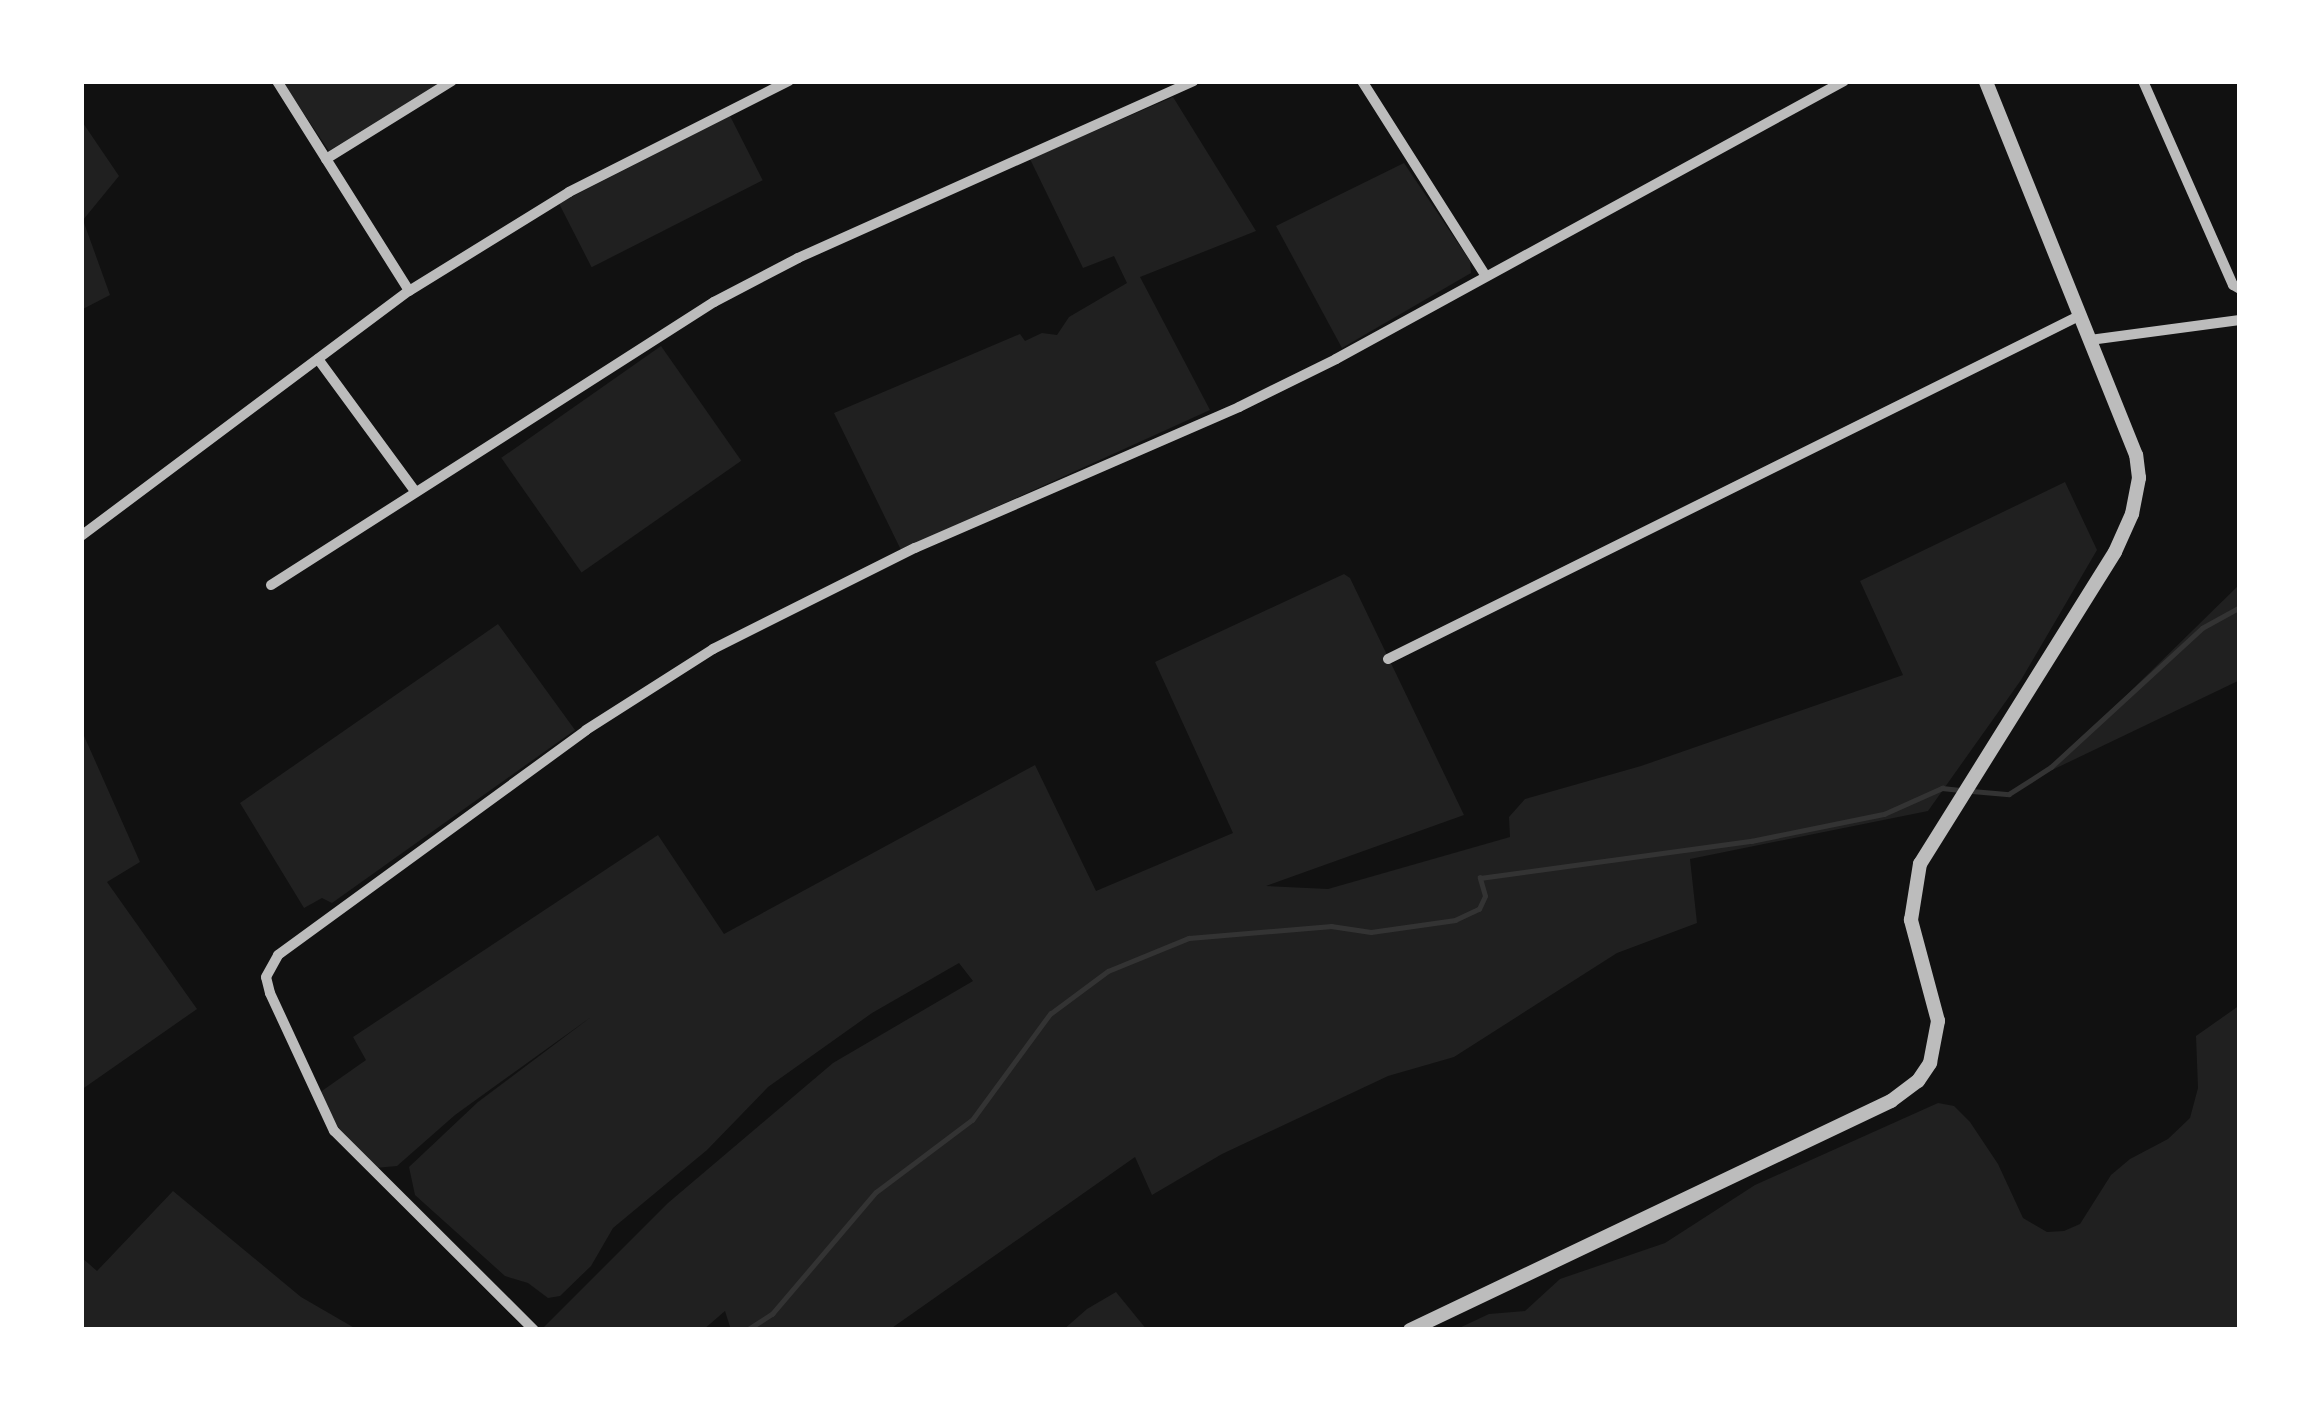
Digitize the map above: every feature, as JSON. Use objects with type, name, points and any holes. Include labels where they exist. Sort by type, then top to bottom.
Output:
[{"type":"street","points":[[277,81],[409,291]]},
{"type":"street","points":[[326,159],[452,81]]},
{"type":"street","points":[[81,536],[409,291],[568,192],[789,81]]},
{"type":"street","points":[[272,585],[714,302],[798,258],[1193,81]]},
{"type":"street","points":[[1362,81],[1485,275]]},
{"type":"street","points":[[534,1330],[334,1131],[270,993],[266,976],[278,955],[586,730],[713,650],[915,548],[1239,407],[1844,81]]},
{"type":"street","points":[[1410,1330],[1891,1100],[1918,1081],[1934,1054],[1938,1021],[1911,920],[1912,892],[1927,849],[2116,552],[2136,502],[2136,454],[1986,81]]},
{"type":"street","points":[[2143,81],[2233,285],[2240,289]]},
{"type":"street","points":[[1388,659],[2081,316]]},
{"type":"street","points":[[2090,340],[2240,320]]},
{"type":"street","points":[[318,358],[415,491]]},
{"type":"shaded area","points":[[282,81],[443,81],[329,151]]},
{"type":"shaded area","points":[[1173,97],[1256,231],[1140,277],[1210,410],[901,550],[834,413],[1020,334],[1025,341],[1042,333],[1057,335],[1069,317],[1127,283],[1114,256],[1083,268],[1030,159]]},
{"type":"shaded area","points":[[730,116],[763,180],[592,267],[559,203]]},
{"type":"shaded area","points":[[81,120],[119,176],[83,220],[110,295],[81,310]]},
{"type":"shaded area","points":[[1404,163],[1470,261],[1471,273],[1342,348],[1276,226]]},
{"type":"shaded area","points":[[661,346],[741,461],[582,573],[501,458]]},
{"type":"shaded area","points":[[2065,482],[2097,550],[2021,680],[1928,811],[1690,859],[1697,923],[1617,953],[1454,1057],[1388,1076],[1222,1154],[1152,1195],[1135,1157],[889,1330],[731,1330],[725,1311],[703,1330],[542,1329],[668,1203],[833,1063],[973,981],[959,963],[872,1013],[768,1087],[707,1150],[613,1228],[591,1266],[560,1296],[548,1298],[528,1283],[505,1276],[415,1195],[409,1167],[478,1102],[591,1017],[455,1115],[397,1166],[375,1168],[334,1123],[319,1093],[366,1060],[353,1037],[658,835],[724,934],[1035,765],[1096,891],[1233,833],[1155,662],[1344,574],[1464,815],[1266,886],[1328,889],[1510,837],[1509,817],[1525,799],[1641,766],[1903,675],[1860,581]]},
{"type":"shaded area","points":[[2240,584],[2240,680],[2048,772]]},
{"type":"shaded area","points":[[498,624],[575,730],[332,903],[322,898],[304,908],[240,803]]},
{"type":"shaded area","points":[[81,729],[140,862],[107,882],[197,1009],[81,1090]]},
{"type":"shaded area","points":[[2240,1005],[2240,1330],[1455,1330],[1489,1314],[1525,1311],[1560,1279],[1665,1243],[1755,1185],[1938,1103],[1954,1106],[1970,1122],[1998,1164],[2023,1218],[2047,1232],[2064,1231],[2080,1224],[2111,1175],[2168,1139],[2190,1118],[2198,1088],[2196,1036]]},
{"type":"shaded area","points":[[173,1191],[301,1297],[358,1330],[81,1330],[81,1257],[97,1271]]},
{"type":"shaded area","points":[[1116,1292],[1147,1330],[1063,1330],[1087,1309]]},
{"type":"waterway","points":[[1972,791],[2009,794],[2051,767],[2202,628],[2240,607]]},
{"type":"waterway","points":[[747,1330],[772,1314],[876,1192],[972,1120],[1050,1014],[1108,971],[1189,938],[1331,926],[1371,932],[1455,920],[1479,909],[1485,896],[1480,878],[1751,841],[1884,814],[1942,788],[1960,790]]}]
